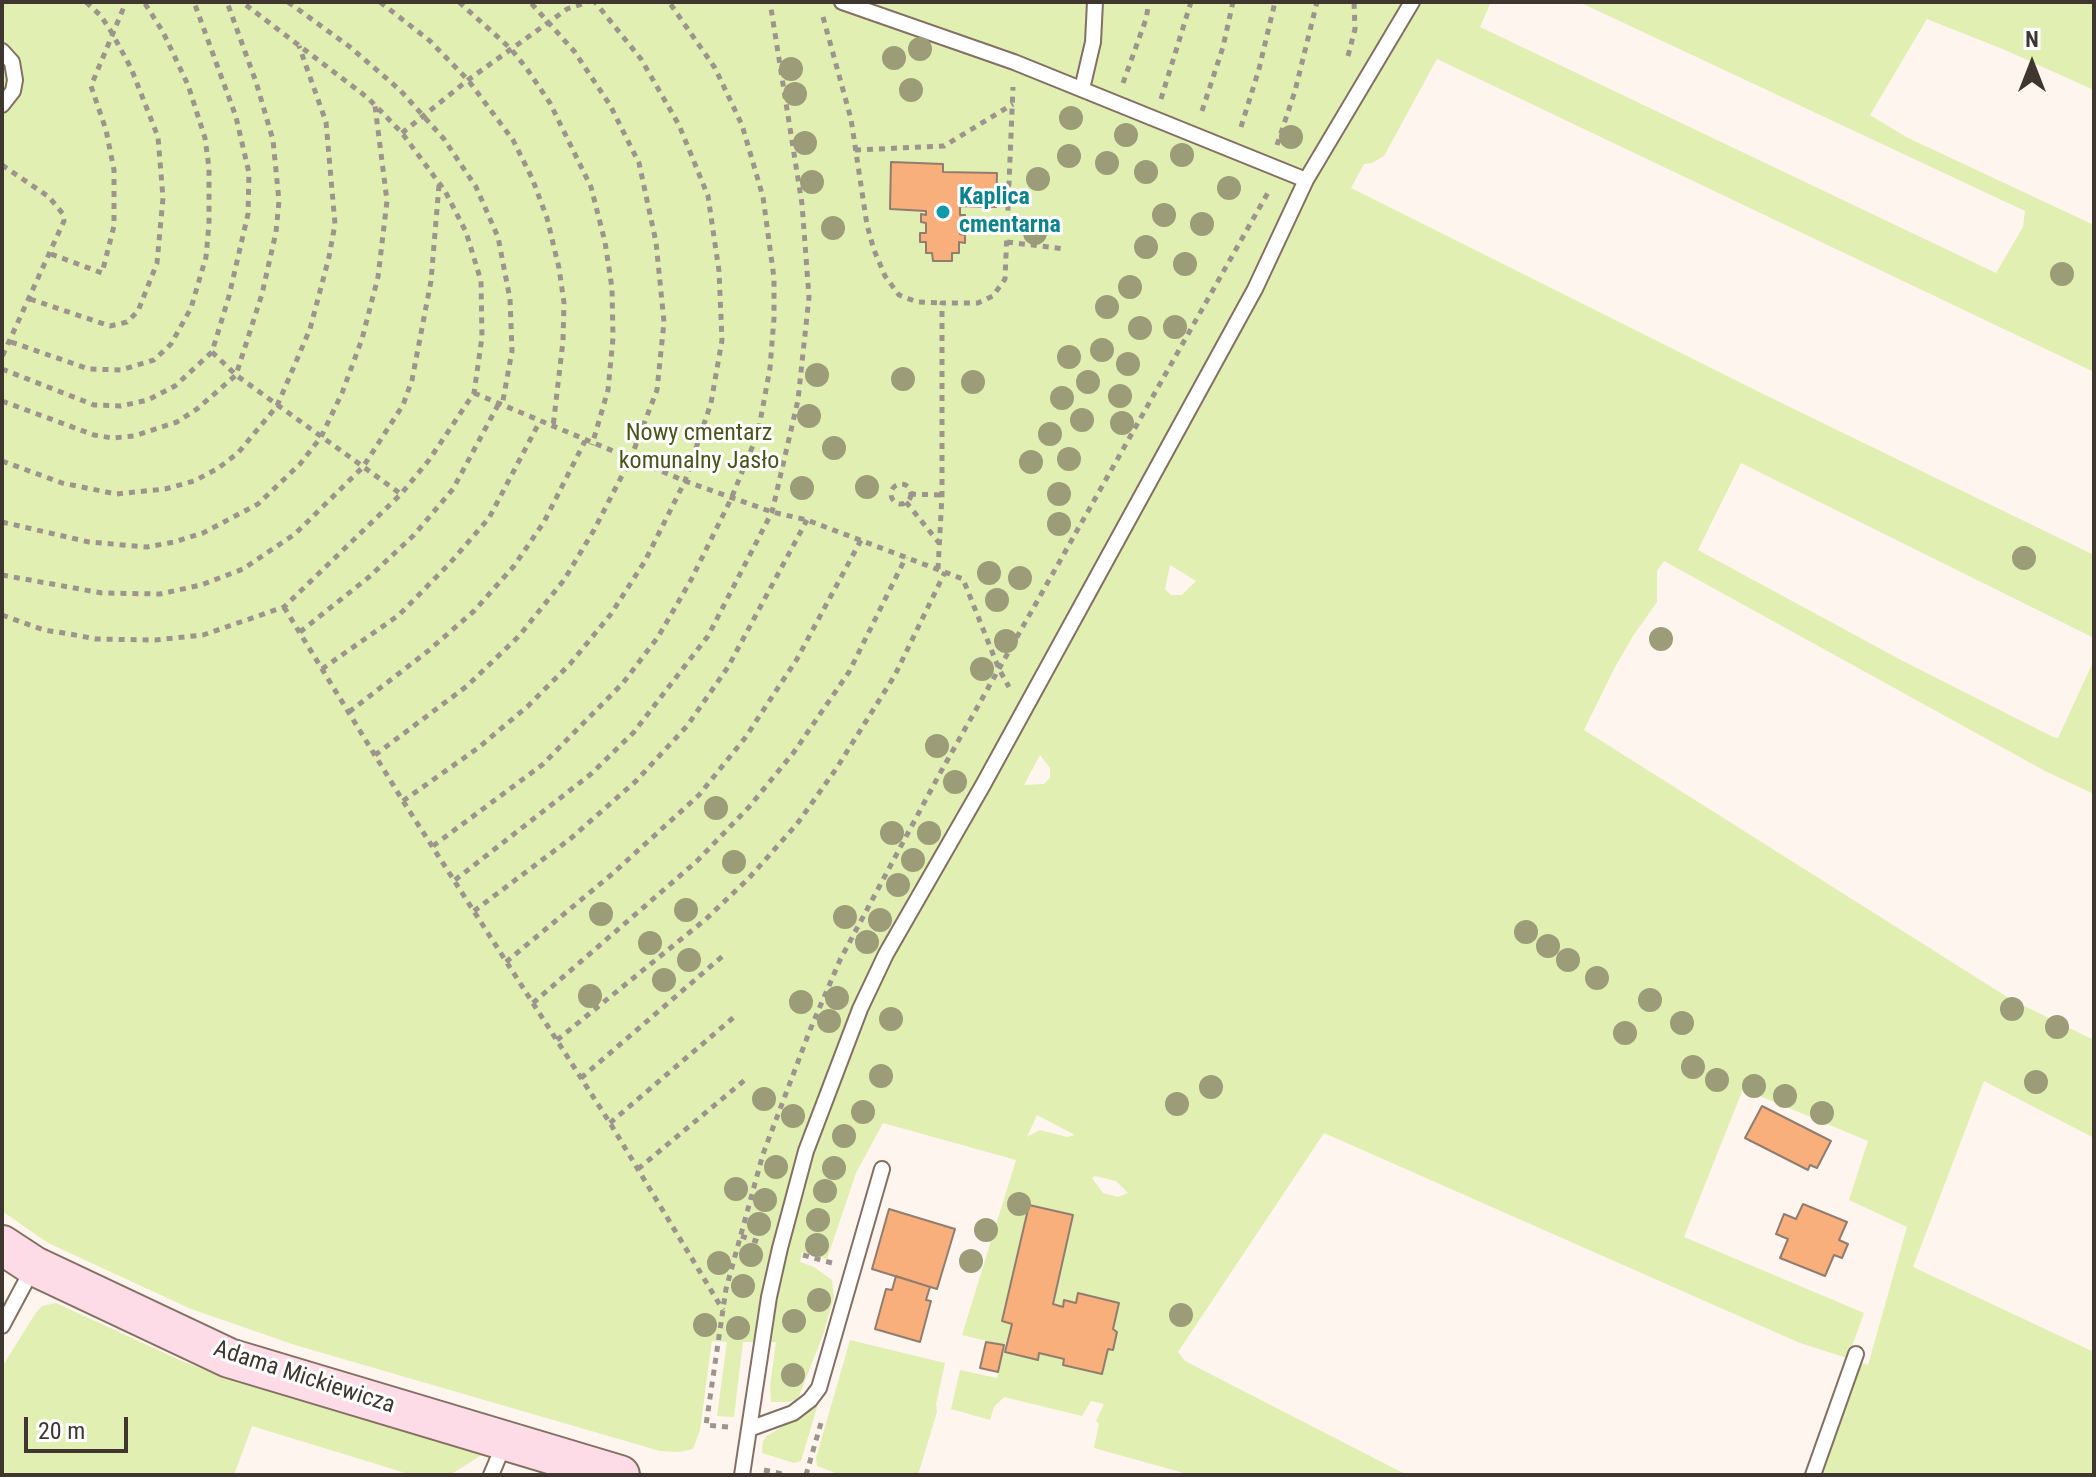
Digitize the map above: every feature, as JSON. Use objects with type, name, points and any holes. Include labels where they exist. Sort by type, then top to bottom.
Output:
[{"type":"street","name":"Adama Mickiewicza","points":[[2,1245],[34,1266],[229,1358],[498,1458],[620,1475]]},
{"type":"lane","points":[[842,2],[1014,62],[1306,180]]},
{"type":"lane","points":[[1082,89],[1093,42],[1095,2]]},
{"type":"lane","points":[[742,1475],[769,1297],[780,1248],[806,1151],[860,1009],[886,954],[1029,702],[1255,289],[1306,180],[1412,2]]},
{"type":"lane","points":[[2,51],[12,62],[15,80],[13,91],[2,105]]},
{"type":"lane","points":[[749,1429],[793,1413],[810,1400],[819,1388],[882,1169]]},
{"type":"lane","points":[[2,1326],[34,1266]]},
{"type":"lane","points":[[1813,1475],[1856,1354]]},
{"type":"path","points":[[30,299],[110,326],[132,318],[151,283],[157,263],[163,225],[160,150],[139,85],[112,33],[101,16],[86,2]]},
{"type":"path","points":[[51,254],[102,273],[114,226],[114,170],[106,130],[91,86],[126,2]]},
{"type":"path","points":[[11,342],[89,369],[121,370],[154,360],[171,344],[191,308],[206,257],[211,196],[205,138],[188,85],[163,32],[144,2]]},
{"type":"path","points":[[2,369],[94,405],[121,406],[148,400],[175,386],[212,352],[248,214],[249,173],[236,117],[194,2]]},
{"type":"path","points":[[2,401],[94,435],[112,438],[134,436],[177,422],[236,375],[262,294],[276,232],[279,201],[273,140],[227,2]]},
{"type":"path","points":[[2,615],[44,630],[96,639],[155,640],[203,635],[284,607],[401,494],[436,450],[474,393],[482,337],[481,281],[466,232],[440,184],[402,133],[375,105],[242,2]]},
{"type":"path","points":[[288,2],[350,47],[400,90],[424,115],[476,187],[498,237],[506,271],[513,329],[509,375],[500,405],[453,489],[414,535],[369,577],[300,632]]},
{"type":"path","points":[[380,2],[430,41],[468,80],[513,140],[532,178],[547,218],[564,303],[553,427]]},
{"type":"path","points":[[459,2],[511,49],[550,103],[591,187],[605,242],[612,288],[613,338],[608,390],[592,445]]},
{"type":"path","points":[[375,755],[467,686],[519,636],[564,580],[630,460],[657,390],[664,322],[656,242],[639,163],[610,105],[574,51],[530,2]]},
{"type":"path","points":[[402,133],[468,80],[567,9],[588,2]]},
{"type":"path","points":[[403,801],[478,748],[528,706],[570,664],[611,614],[645,561],[685,481],[711,403],[722,340],[719,271],[708,196],[679,125],[641,59],[595,2]]},
{"type":"path","points":[[433,846],[542,765],[623,683],[658,637],[691,580],[731,499],[758,433],[766,397],[774,318],[774,278],[763,197],[742,125],[715,68],[669,2]]},
{"type":"path","points":[[455,880],[591,774],[634,732],[708,636],[772,512],[798,400],[809,297],[802,204],[770,2]]},
{"type":"path","points":[[819,2],[851,119],[867,225],[885,276],[899,295],[906,299],[978,303],[998,291],[1006,273],[1014,62]]},
{"type":"path","points":[[1116,103],[1149,2]]},
{"type":"path","points":[[1154,119],[1191,2]]},
{"type":"path","points":[[1194,135],[1223,47],[1233,2]]},
{"type":"path","points":[[1233,151],[1259,69],[1275,2]]},
{"type":"path","points":[[999,669],[1275,167],[1317,2]]},
{"type":"path","points":[[2,461],[62,483],[116,494],[165,489],[194,481],[217,469],[238,453],[277,406],[310,329],[335,224],[326,122],[298,45]]},
{"type":"path","points":[[855,150],[944,146],[1013,104]]},
{"type":"path","points":[[2,522],[89,542],[147,547],[174,542],[203,533],[258,504],[300,464],[321,437],[353,366],[378,277],[387,201],[375,105]]},
{"type":"path","points":[[2,165],[49,197],[63,214],[62,230],[2,357]]},
{"type":"path","points":[[2,575],[102,593],[151,595],[180,591],[232,573],[265,556],[295,534],[363,467],[394,423],[412,380],[431,281],[440,184]]},
{"type":"path","points":[[1007,242],[1065,249]]},
{"type":"path","points":[[938,569],[942,495],[942,303]]},
{"type":"path","points":[[212,352],[277,406],[401,494]]},
{"type":"path","points":[[474,393],[592,445],[731,499],[807,520],[963,579],[999,669],[1012,691],[1029,702]]},
{"type":"path","points":[[322,669],[399,615],[450,563],[489,518],[540,421]]},
{"type":"path","points":[[349,712],[474,611],[514,566],[544,522],[585,441]]},
{"type":"path","points":[[906,502],[894,501],[891,495],[893,488],[904,484],[910,494]]},
{"type":"path","points":[[910,494],[942,495]]},
{"type":"path","points":[[906,502],[910,494]]},
{"type":"path","points":[[906,502],[940,544]]},
{"type":"path","points":[[474,911],[570,839],[636,781],[687,726],[728,667],[807,520]]},
{"type":"path","points":[[506,962],[611,875],[699,795],[745,738],[797,659],[861,540]]},
{"type":"path","points":[[533,1003],[697,861],[749,807],[794,752],[849,672],[906,557]]},
{"type":"path","points":[[557,1040],[706,919],[749,878],[797,824],[895,675],[945,572]]},
{"type":"path","points":[[284,607],[403,801],[610,1123],[723,1311]]},
{"type":"path","points":[[581,1078],[725,954]]},
{"type":"path","points":[[610,1123],[734,1017]]},
{"type":"path","points":[[638,1169],[746,1079]]},
{"type":"path","points":[[780,1248],[854,1269]]},
{"type":"green space","name":"Nowy cmentarz komunalny Jasło","points":[[2,2],[1491,2],[1480,27],[1996,273],[2023,227],[2025,211],[1579,2],[2094,2],[2094,90],[1927,19],[1870,115],[1906,137],[2094,225],[2094,372],[1437,59],[1384,156],[1364,164],[1351,188],[2094,555],[2094,638],[1741,463],[1698,550],[1901,660],[2053,737],[2058,738],[2094,660],[2094,794],[2045,771],[1664,561],[1657,571],[1657,602],[1614,669],[1584,730],[2012,1000],[2094,1040],[2094,1138],[1984,1081],[1913,1267],[2094,1352],[2094,1475],[1808,1475],[1847,1358],[1800,1343],[1324,1133],[1178,1352],[1185,1361],[1407,1475],[1191,1475],[1094,1448],[1099,1424],[1096,1421],[1104,1404],[1091,1401],[1082,1416],[1004,1397],[994,1407],[990,1420],[951,1409],[960,1370],[997,1378],[1003,1345],[962,1335],[1016,1160],[883,1123],[856,1173],[827,1259],[802,1252],[800,1262],[814,1267],[832,1280],[834,1297],[799,1396],[788,1402],[771,1402],[776,1342],[743,1342],[734,1417],[717,1416],[727,1342],[712,1341],[700,1430],[693,1449],[679,1452],[660,1451],[295,1345],[191,1309],[48,1243],[2,1211]],"holes":[[[1170,565],[1196,581],[1182,595],[1171,595],[1165,589]],[[1040,755],[1050,768],[1050,778],[1044,784],[1024,785]],[[1743,1089],[1868,1141],[1849,1200],[1907,1227],[1868,1365],[1848,1358],[1864,1313],[1684,1237]],[[1037,1115],[1075,1135],[1067,1137],[1040,1130],[1027,1137]],[[1095,1176],[1116,1181],[1128,1193],[1118,1197],[1103,1193],[1092,1178]]]},
{"type":"green space","points":[[56,1303],[182,1361],[237,1382],[485,1453],[450,1475],[412,1475],[252,1426],[234,1475],[2,1475],[2,1367],[35,1314],[42,1306]]},
{"type":"green space","points":[[850,1340],[945,1363],[937,1412],[918,1475],[841,1475],[817,1466],[816,1458]]},
{"type":"green space","points":[[818,1404],[801,1461],[794,1463],[762,1453],[763,1441],[767,1436]]},
{"type":"building","name":"Kaplica cmentarna","points":[[891,162],[943,164],[943,172],[997,173],[996,207],[960,206],[960,215],[965,215],[965,224],[960,223],[960,234],[965,235],[965,243],[959,242],[959,253],[952,253],[952,261],[933,261],[932,253],[926,253],[926,242],[920,242],[920,233],[926,233],[926,223],[921,222],[921,214],[926,215],[926,211],[890,209]]},
{"type":"building","points":[[1762,1106],[1831,1141],[1817,1168],[1810,1165],[1808,1170],[1745,1138]]},
{"type":"building","points":[[1803,1204],[1847,1222],[1839,1240],[1848,1244],[1842,1258],[1834,1255],[1825,1276],[1780,1258],[1788,1239],[1776,1234],[1784,1214],[1796,1219]]},
{"type":"building","points":[[1029,1205],[1073,1215],[1053,1304],[1063,1307],[1064,1300],[1076,1303],[1078,1293],[1119,1303],[1113,1329],[1117,1332],[1113,1350],[1108,1349],[1102,1374],[1063,1365],[1064,1359],[1039,1353],[1038,1360],[1005,1352],[1012,1324],[1002,1321]]},
{"type":"building","points":[[889,1209],[955,1229],[937,1289],[872,1269]]},
{"type":"building","points":[[896,1276],[930,1287],[926,1300],[931,1301],[920,1342],[875,1329],[886,1289],[892,1290]]},
{"type":"building","points":[[986,1342],[1004,1345],[998,1372],[980,1368]]},
{"type":"place","name":"Kaplica cmentarna","points":[[943,212]]}]
